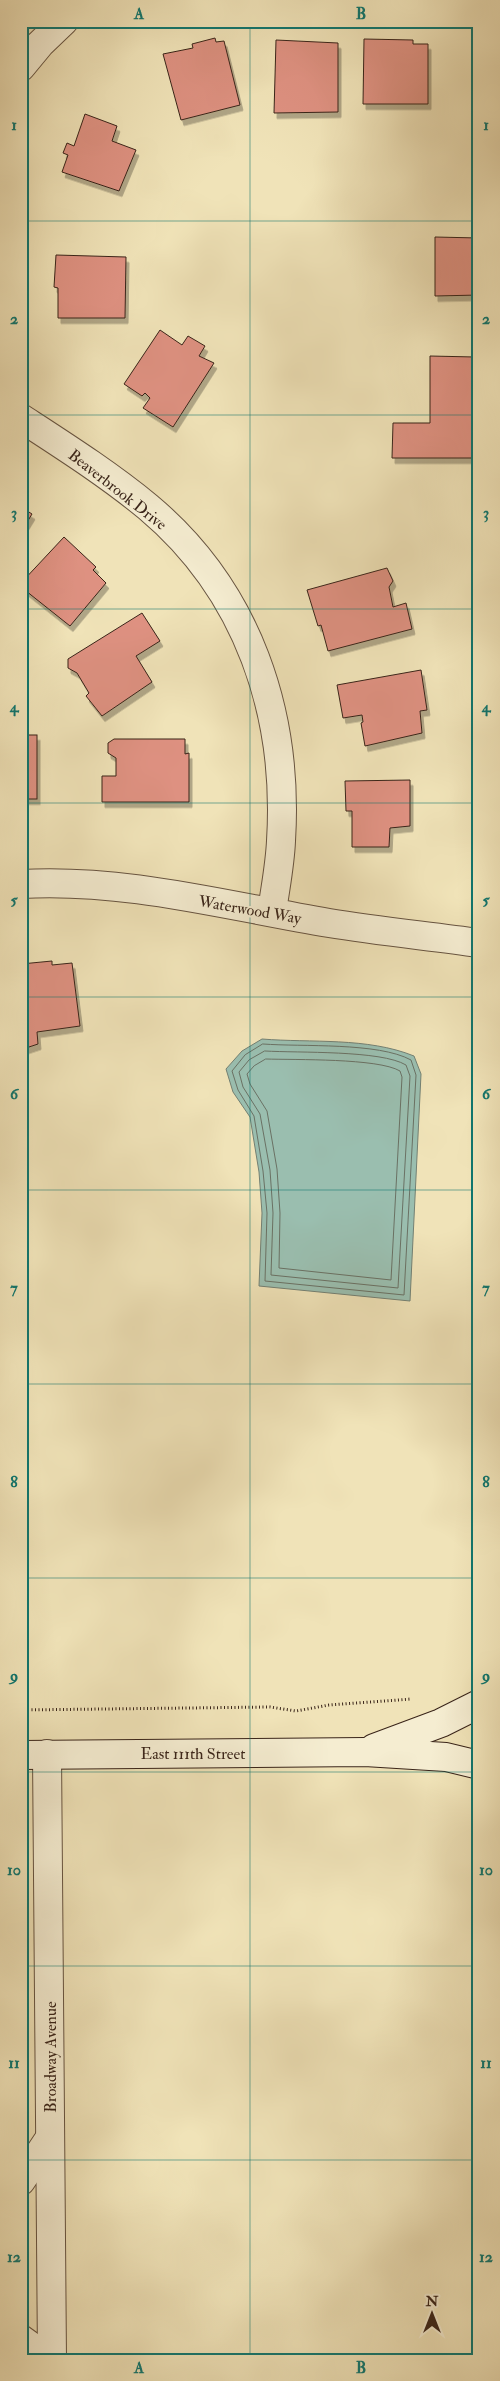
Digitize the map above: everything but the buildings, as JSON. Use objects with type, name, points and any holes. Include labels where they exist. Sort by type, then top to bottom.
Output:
[{"type":"street","points":[[21,67],[40,44],[64,21]]},
{"type":"street","name":"Beaverbrook Drive","points":[[21,418],[84,460],[148,507],[179,537],[206,568],[232,609],[268,690],[276,728],[281,784],[282,841],[272,912]]},
{"type":"street","name":"Waterwood Way","points":[[21,884],[79,884],[147,891],[329,923],[479,943]]},
{"type":"street","name":"East 111th Street","points":[[366,1752],[441,1723],[479,1704]]},
{"type":"street","name":"East 111th Street","points":[[34,1755],[366,1752],[446,1757],[479,1764]]},
{"type":"street","name":"Broadway Avenue","points":[[34,1755],[50,1995],[51,2360]]},
{"type":"street","points":[[21,2181],[49,2139]]},
{"type":"street","points":[[21,2339],[51,2360]]},
{"type":"path","points":[[21,1710],[270,1707],[296,1711],[329,1705],[412,1699]]},
{"type":"water","points":[[262,1039],[358,1043],[396,1050],[414,1056],[421,1074],[410,1301],[259,1286],[262,1213],[259,1172],[250,1117],[233,1092],[226,1069],[242,1051]]}]
